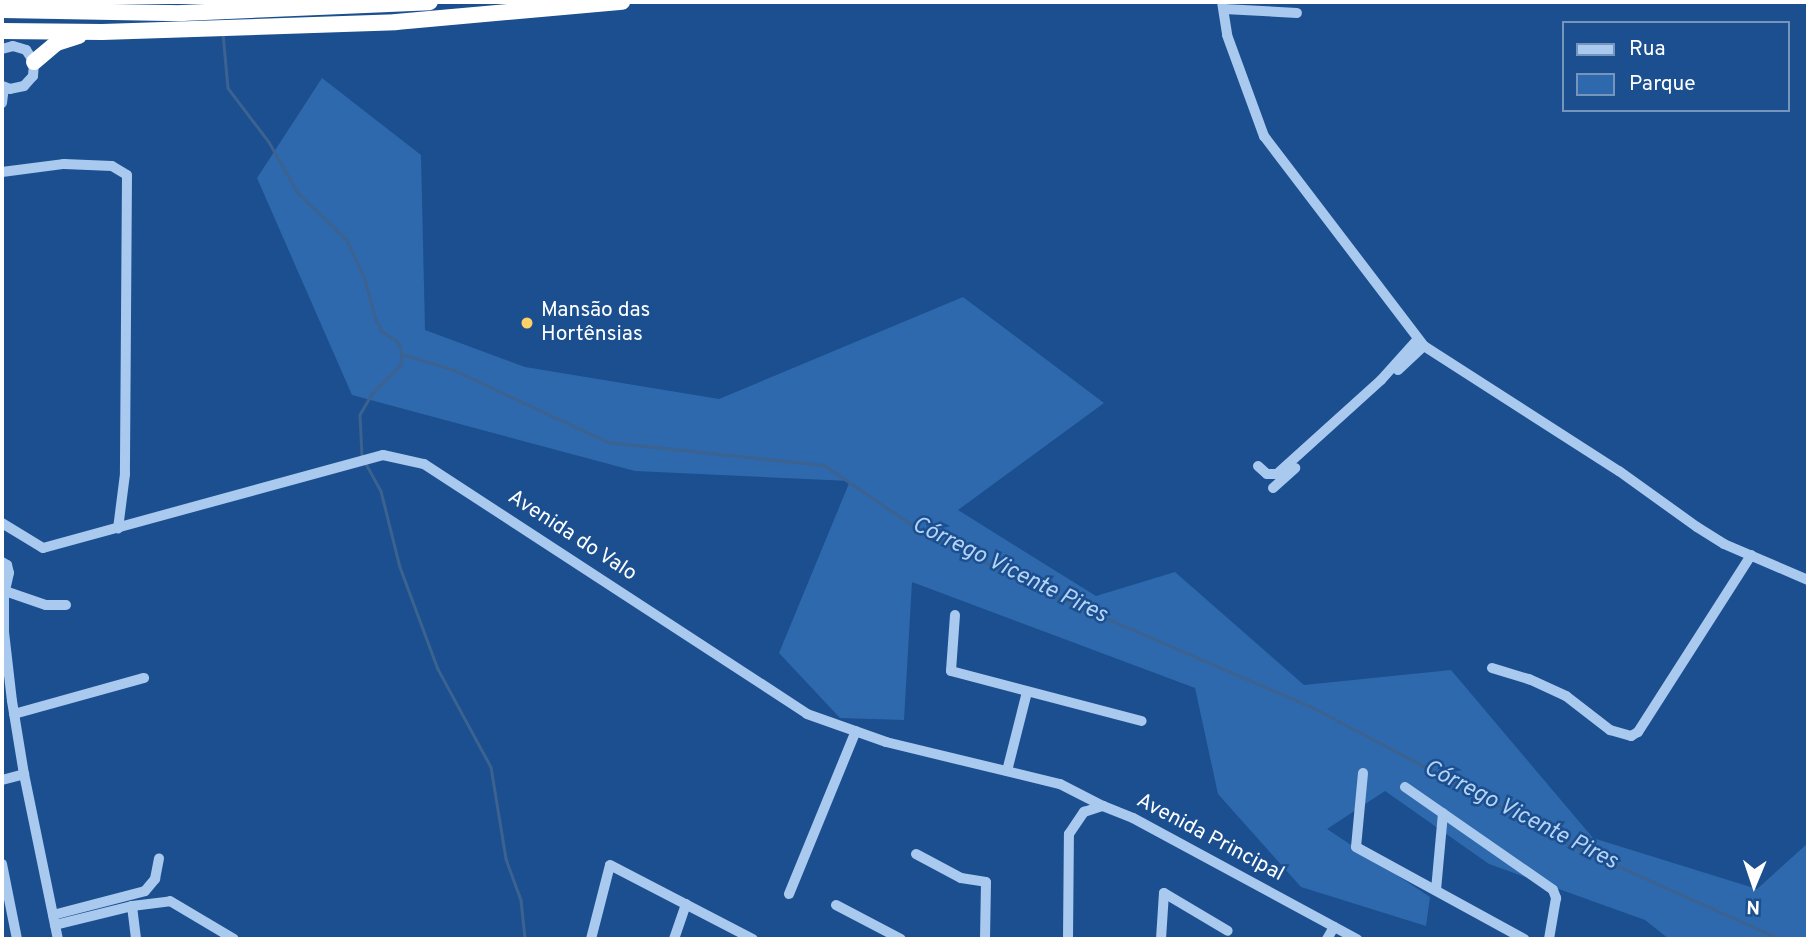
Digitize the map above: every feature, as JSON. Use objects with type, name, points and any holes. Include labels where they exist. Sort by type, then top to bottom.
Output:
[{"type":"highway","points":[[2,10],[71,6],[214,11],[430,2]]},
{"type":"highway","points":[[2,31],[102,32],[396,23],[622,2]]},
{"type":"highway","points":[[34,62],[57,43],[102,32]]},
{"type":"street","points":[[1297,13],[1223,6],[1227,35],[1264,136],[1421,343],[1619,471],[1697,527],[1808,580]]},
{"type":"street","points":[[2,49],[13,46],[26,50],[34,62],[33,76],[24,86],[3,87],[2,103]]},
{"type":"street","points":[[2,172],[64,164],[112,166],[127,175],[125,474],[118,529]]},
{"type":"street","points":[[1258,466],[1267,474],[1277,474],[1421,343]]},
{"type":"street","points":[[1273,488],[1421,343]]},
{"type":"street","name":"Avenida do Valo","points":[[2,523],[43,548],[383,455],[425,464],[807,714],[886,742],[1060,785],[1103,806]]},
{"type":"street","points":[[1492,668],[1529,679],[1566,696],[1610,730],[1631,736],[1638,732],[1751,555]]},
{"type":"street","points":[[3,559],[7,700],[14,713],[58,939]]},
{"type":"street","points":[[4,587],[46,605],[66,605]]},
{"type":"street","points":[[955,615],[951,671],[1142,721]]},
{"type":"street","points":[[14,713],[144,678]]},
{"type":"street","points":[[1007,771],[1027,692]]},
{"type":"street","points":[[789,894],[856,731]]},
{"type":"street","points":[[1363,773],[1356,847],[1524,939]]},
{"type":"street","points":[[2,780],[24,774]]},
{"type":"street","points":[[1405,787],[1553,890],[1556,898],[1549,939]]},
{"type":"street","name":"Avenida Principal","points":[[1068,939],[1069,834],[1084,812],[1103,806],[1133,818],[1357,939]]},
{"type":"street","points":[[1436,890],[1443,813]]},
{"type":"street","points":[[916,854],[961,878],[986,882],[985,939]]},
{"type":"street","points":[[54,920],[145,891],[155,879],[159,858]]},
{"type":"street","points":[[2,864],[17,939]]},
{"type":"street","points":[[591,939],[610,865],[753,939]]},
{"type":"street","points":[[1161,939],[1164,893],[1228,931]]},
{"type":"street","points":[[54,920],[170,901],[234,939]]},
{"type":"street","points":[[674,939],[686,904]]},
{"type":"street","points":[[836,905],[901,939]]},
{"type":"street","points":[[132,906],[136,939]]},
{"type":"street","points":[[1327,939],[1334,927]]},
{"type":"green space","points":[[322,78],[421,155],[425,330],[525,367],[719,399],[963,297],[1104,403],[958,510],[1096,596],[1175,572],[1304,685],[1451,670],[1593,838],[1757,889],[1808,843],[1808,939],[1669,939],[1645,920],[1489,864],[1385,791],[1327,829],[1430,897],[1426,926],[1301,887],[1218,794],[1195,688],[912,582],[904,720],[840,718],[779,653],[850,481],[635,471],[352,395],[257,178]]},
{"type":"waterway","name":"Córrego Vicente Pires","points":[[223,33],[228,88],[269,142],[298,193],[347,240],[365,279],[376,320],[382,331],[399,343],[401,365],[372,394],[360,415],[362,456]]},
{"type":"waterway","name":"Córrego Vicente Pires","points":[[402,354],[452,369],[608,442],[824,465],[927,535],[1069,602],[1314,708],[1580,849],[1780,939]]},
{"type":"waterway","points":[[365,462],[381,491],[400,567],[438,669],[491,767],[506,859],[521,900],[525,939]]},
{"type":"place","name":"Mansão das Hortênsias","points":[[527,323]]}]
